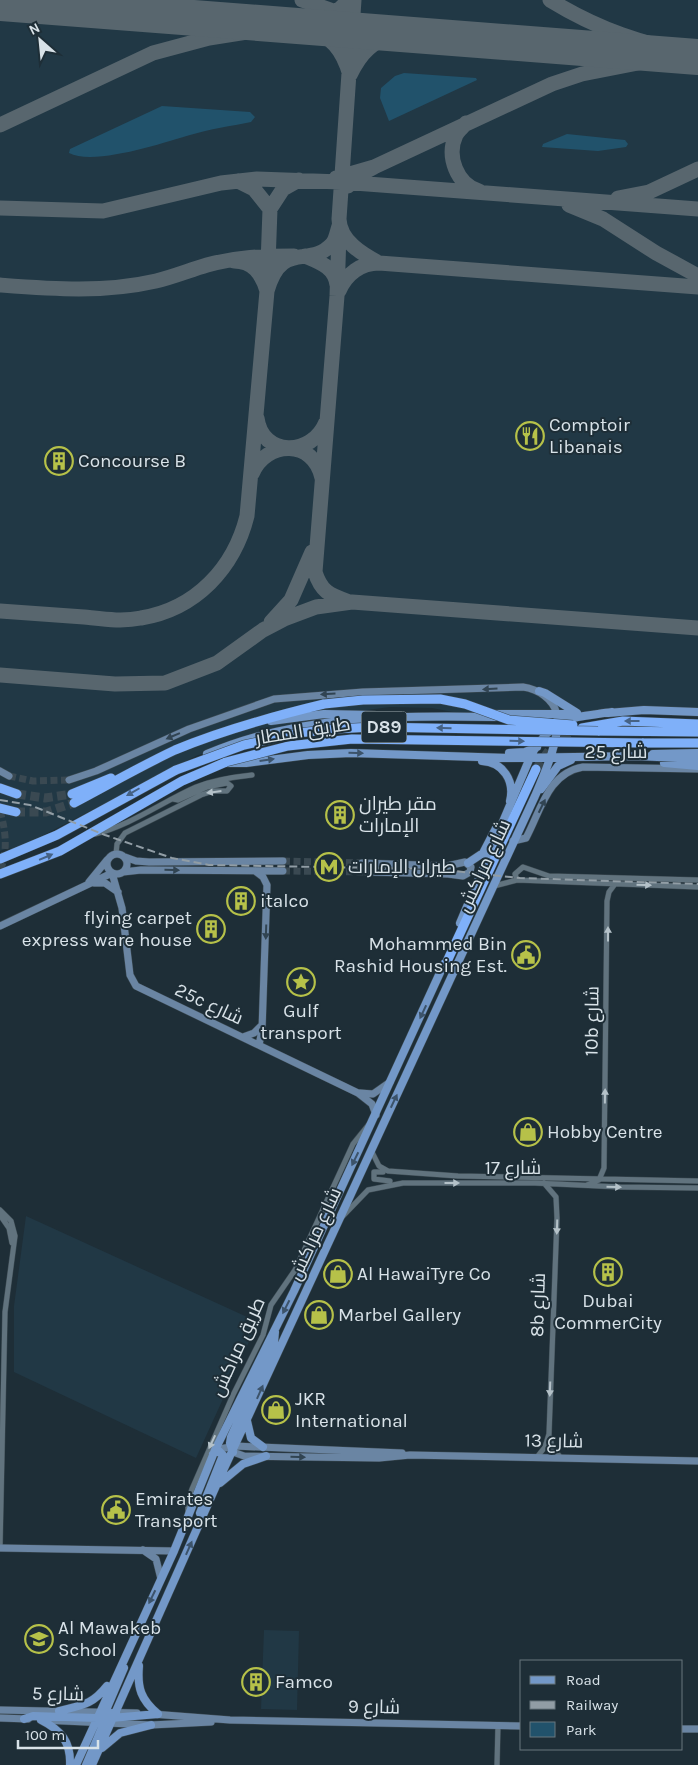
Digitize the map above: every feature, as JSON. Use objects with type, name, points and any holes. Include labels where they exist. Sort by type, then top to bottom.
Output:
[{"type":"highway","points":[[72,794],[175,750],[242,727],[324,704],[364,700],[440,699],[465,704],[509,720],[572,725],[598,731]]},
{"type":"highway","points":[[652,722],[698,720]]},
{"type":"highway","points":[[582,728],[614,721],[698,724]]},
{"type":"highway","name":"طريق المطار","points":[[0,859],[56,835],[176,770],[244,745],[289,735],[335,729],[373,727],[698,732]]},
{"type":"highway","name":"طريق المطار","points":[[0,874],[45,858],[90,836],[175,785],[226,762],[288,746],[352,739],[698,744]]},
{"type":"highway","points":[[74,803],[175,750]]},
{"type":"highway","points":[[444,968],[536,769]]},
{"type":"highway","points":[[0,788],[16,794]]},
{"type":"highway","points":[[0,808],[16,812]]},
{"type":"main road","points":[[539,691],[579,714]]},
{"type":"main road","points":[[482,871],[536,748],[556,727],[572,718],[612,712]]},
{"type":"main road","points":[[473,716],[496,714],[698,712]]},
{"type":"main road","points":[[242,727],[324,714],[363,713],[380,717]]},
{"type":"main road","name":"شارع مراكش","points":[[76,1765],[141,1656],[233,1448],[459,963],[491,887],[535,796],[550,758],[557,714]]},
{"type":"main road","points":[[176,770],[222,748],[264,734],[329,721],[380,717],[473,716],[529,718],[539,723],[547,735],[552,749]]},
{"type":"main road","points":[[403,755],[427,752],[515,753],[536,748]]},
{"type":"main road","points":[[226,762],[246,763],[324,754],[581,758],[662,753],[698,753]]},
{"type":"main road","points":[[458,756],[492,763],[506,775],[511,794],[484,860],[482,871]]},
{"type":"main road","points":[[636,756],[698,759]]},
{"type":"main road","points":[[651,757],[666,763],[698,768]]},
{"type":"main road","points":[[535,796],[558,766],[581,758]]},
{"type":"main road","points":[[468,863],[483,853],[500,820]]},
{"type":"main road","name":"شارع مراكش","points":[[92,1765],[97,1753],[114,1679],[174,1551],[214,1452],[275,1328],[444,968],[449,948],[482,871]]},
{"type":"main road","points":[[233,1448],[231,1437],[274,1342],[275,1328]]},
{"type":"main road","points":[[247,1421],[249,1435],[263,1447]]},
{"type":"main road","points":[[201,1520],[202,1507],[223,1455],[219,1451],[214,1452]]},
{"type":"main road","points":[[216,1486],[243,1464],[266,1456]]},
{"type":"main road","points":[[86,1765],[127,1661],[130,1644]]},
{"type":"main road","points":[[141,1656],[138,1689],[144,1700],[158,1714]]},
{"type":"main road","points":[[59,1710],[93,1701],[114,1679]]},
{"type":"main road","points":[[24,1719],[33,1716],[105,1718],[158,1714]]},
{"type":"main road","points":[[41,1720],[58,1730],[66,1739],[70,1755],[70,1765]]},
{"type":"main road","points":[[97,1753],[120,1733],[151,1724]]},
{"type":"street","points":[[69,780],[96,771],[189,729],[274,698],[363,692],[518,687],[539,691],[553,705],[557,714]]},
{"type":"street","name":"شارع 25","points":[[513,841],[526,838],[552,785],[569,770],[583,766],[698,768]]},
{"type":"street","points":[[0,772],[9,776]]},
{"type":"street","points":[[90,836],[110,829],[211,782],[252,775]]},
{"type":"street","points":[[88,884],[107,860],[116,854],[120,838],[132,829],[201,795],[213,791],[227,791],[231,786],[227,783],[216,785],[178,800],[173,799]]},
{"type":"street","points":[[116,854],[125,858],[148,862],[283,861]]},
{"type":"street","points":[[122,873],[127,865],[125,858]]},
{"type":"street","points":[[107,860],[108,869],[112,873]]},
{"type":"street","points":[[362,863],[447,866],[468,863],[471,870],[463,876],[367,872]]},
{"type":"street","points":[[518,880],[515,874],[522,867],[558,879],[615,884],[698,887]]},
{"type":"street","points":[[0,926],[112,873],[141,870],[283,870]]},
{"type":"street","points":[[255,871],[264,877],[267,885],[262,1025],[259,1045]]},
{"type":"street","name":"25c شارع","points":[[112,873],[118,891],[130,974],[136,986],[358,1093],[372,1104],[375,1117]]},
{"type":"street","name":"25c شارع","points":[[118,891],[122,873]]},
{"type":"street","points":[[491,887],[518,880],[698,880]]},
{"type":"street","points":[[88,884],[105,883],[118,891]]},
{"type":"street","name":"10b شارع","points":[[601,1177],[604,1160],[607,901],[609,892],[615,884]]},
{"type":"street","points":[[242,1037],[254,1033],[262,1025]]},
{"type":"street","points":[[358,1093],[373,1094],[392,1080]]},
{"type":"street","name":"طريق مراكش","points":[[189,1516],[188,1501],[192,1489],[226,1409],[263,1335],[271,1305],[295,1270],[353,1144],[362,1130],[375,1117]]},
{"type":"street","name":"شارع 17","points":[[371,1150],[376,1162],[383,1170],[404,1173],[458,1176],[698,1179]]},
{"type":"street","name":"10b شارع","points":[[604,1160],[607,1170],[613,1178]]},
{"type":"street","points":[[403,1183],[376,1181],[373,1174],[376,1171],[390,1175],[404,1173]]},
{"type":"street","points":[[584,1186],[601,1177]]},
{"type":"street","name":"شارع 17","points":[[341,1217],[368,1190],[403,1183],[544,1183],[584,1186],[698,1188]]},
{"type":"street","name":"8b شارع","points":[[544,1183],[554,1191],[558,1204],[549,1434],[552,1448],[561,1458]]},
{"type":"street","points":[[0,1210],[7,1216],[13,1226],[15,1236],[5,1312],[0,1548],[174,1551]]},
{"type":"street","points":[[0,1215],[8,1228],[12,1248]]},
{"type":"street","name":"8b شارع","points":[[537,1457],[545,1447],[549,1434]]},
{"type":"street","name":"شارع 13","points":[[214,1452],[233,1448],[263,1447],[400,1452],[410,1455]]},
{"type":"street","name":"شارع 13","points":[[233,1448],[244,1456],[379,1458],[410,1455],[698,1461]]},
{"type":"street","points":[[142,1550],[156,1559],[161,1579]]},
{"type":"street","name":"شارع 5","points":[[0,1710],[59,1710],[105,1718]]},
{"type":"street","name":"شارع 9","points":[[158,1714],[226,1720],[520,1726]]},
{"type":"street","name":"شارع 5","points":[[0,1718],[41,1720],[105,1718]]},
{"type":"street","name":"شارع 9","points":[[105,1718],[151,1724],[226,1720]]},
{"type":"street","points":[[497,1765],[498,1725]]},
{"type":"street","points":[[683,1729],[698,1729]]},
{"type":"shaded area","points":[[0,0],[698,0],[698,711],[576,712],[568,709],[458,713],[432,708],[390,707],[359,711],[358,717],[247,737],[196,756],[15,850],[8,848],[0,851]]},
{"type":"shaded area","name":"Emirates Transport","points":[[26,1216],[258,1322],[196,1458],[14,1372],[14,1306]]},
{"type":"shaded area","points":[[264,1630],[299,1631],[297,1710],[261,1709]]},
{"type":"green space","points":[[404,73],[476,78],[477,80],[389,121],[380,98],[381,88],[395,76]]},
{"type":"green space","points":[[162,106],[250,112],[255,117],[251,122],[205,131],[129,152],[95,157],[69,153],[70,149]]},
{"type":"green space","points":[[567,134],[625,140],[628,144],[626,147],[598,151],[542,147],[543,144]]},
{"type":"taxiway","points":[[302,0],[384,29],[421,36]]},
{"type":"taxiway","points":[[0,125],[153,53],[209,38],[266,29],[307,27],[328,20],[349,0]]},
{"type":"taxiway","points":[[354,0],[339,219],[343,234],[353,246],[379,263],[698,287]]},
{"type":"taxiway","points":[[550,0],[586,20],[621,35],[698,55]]},
{"type":"taxiway","points":[[307,27],[323,35],[335,45],[350,75],[358,60],[368,49],[374,44],[396,34]]},
{"type":"taxiway","points":[[374,167],[552,84],[582,74],[679,55]]},
{"type":"taxiway","points":[[466,123],[456,135],[453,143],[453,160],[459,176],[471,188],[479,191]]},
{"type":"taxiway","points":[[336,178],[374,167],[357,176],[348,186]]},
{"type":"taxiway","points":[[618,198],[649,192],[698,169]]},
{"type":"taxiway","points":[[0,208],[103,211],[221,183],[257,179],[341,182],[698,209]]},
{"type":"taxiway","points":[[270,209],[283,189],[299,180]]},
{"type":"taxiway","points":[[238,181],[254,189],[270,209],[268,264]]},
{"type":"taxiway","points":[[569,205],[603,219],[656,253],[698,276]]},
{"type":"taxiway","points":[[0,611],[127,620],[161,613],[179,606],[210,583],[233,553],[247,516],[267,291],[273,275],[280,265],[296,257],[314,255],[323,251],[332,244],[339,226]]},
{"type":"taxiway","points":[[339,233],[337,296],[315,572],[320,584],[326,591],[335,597],[347,601]]},
{"type":"taxiway","points":[[0,285],[59,289],[98,289],[156,281],[229,260],[294,256]]},
{"type":"taxiway","points":[[305,256],[330,269],[337,285]]},
{"type":"taxiway","points":[[234,261],[246,263],[256,270],[267,291]]},
{"type":"taxiway","points":[[339,291],[346,279],[360,267],[379,263]]},
{"type":"taxiway","points":[[257,418],[261,431],[268,440],[277,446],[288,448],[310,442],[326,422]]},
{"type":"taxiway","points":[[252,474],[259,463],[268,455],[278,450],[289,449],[300,451],[310,456],[317,465],[322,478]]},
{"type":"taxiway","points":[[271,622],[291,600],[312,552]]},
{"type":"taxiway","points":[[0,675],[115,684],[165,683],[217,663],[263,630],[284,619],[316,607],[352,602],[698,628]]},
{"type":"runway","points":[[0,3],[698,57]]},
{"type":"tunnel","points":[[536,769],[554,743],[575,730]]},
{"type":"tunnel","points":[[9,776],[33,781],[69,780]]},
{"type":"tunnel","points":[[17,794],[45,798],[72,794]]},
{"type":"tunnel","points":[[16,812],[46,812],[74,803]]},
{"type":"tunnel","points":[[0,811],[5,841],[3,864],[0,871]]},
{"type":"tunnel","points":[[283,861],[362,863]]},
{"type":"tunnel","points":[[283,871],[367,872]]},
{"type":"railway","points":[[0,800],[30,805],[105,835],[172,858],[209,865],[435,869],[520,878],[698,884]]},
{"type":"place","name":"Comptoir Libanais","points":[[530,436]]},
{"type":"place","name":"Concourse B","points":[[59,461]]},
{"type":"place","name":"مقر طيران الإمارات","points":[[340,815]]},
{"type":"place","name":"طيران الإمارات","points":[[329,867]]},
{"type":"place","name":"italco","points":[[241,901]]},
{"type":"place","name":"flying carpet express ware house","points":[[211,929]]},
{"type":"place","name":"Mohammed Bin Rashid Housing Est.","points":[[526,955]]},
{"type":"place","name":"Gulf transport","points":[[301,982]]},
{"type":"place","name":"Hobby Centre","points":[[528,1132]]},
{"type":"place","name":"Dubai CommerCity","points":[[608,1272]]},
{"type":"place","name":"Al HawaiTyre Co","points":[[338,1274]]},
{"type":"place","name":"Marbel Gallery","points":[[319,1315]]},
{"type":"place","name":"JKR International","points":[[276,1410]]},
{"type":"place","name":"Emirates Transport","points":[[116,1510]]},
{"type":"place","name":"Al Mawakeb School","points":[[39,1639]]},
{"type":"place","name":"Famco","points":[[256,1682]]}]
